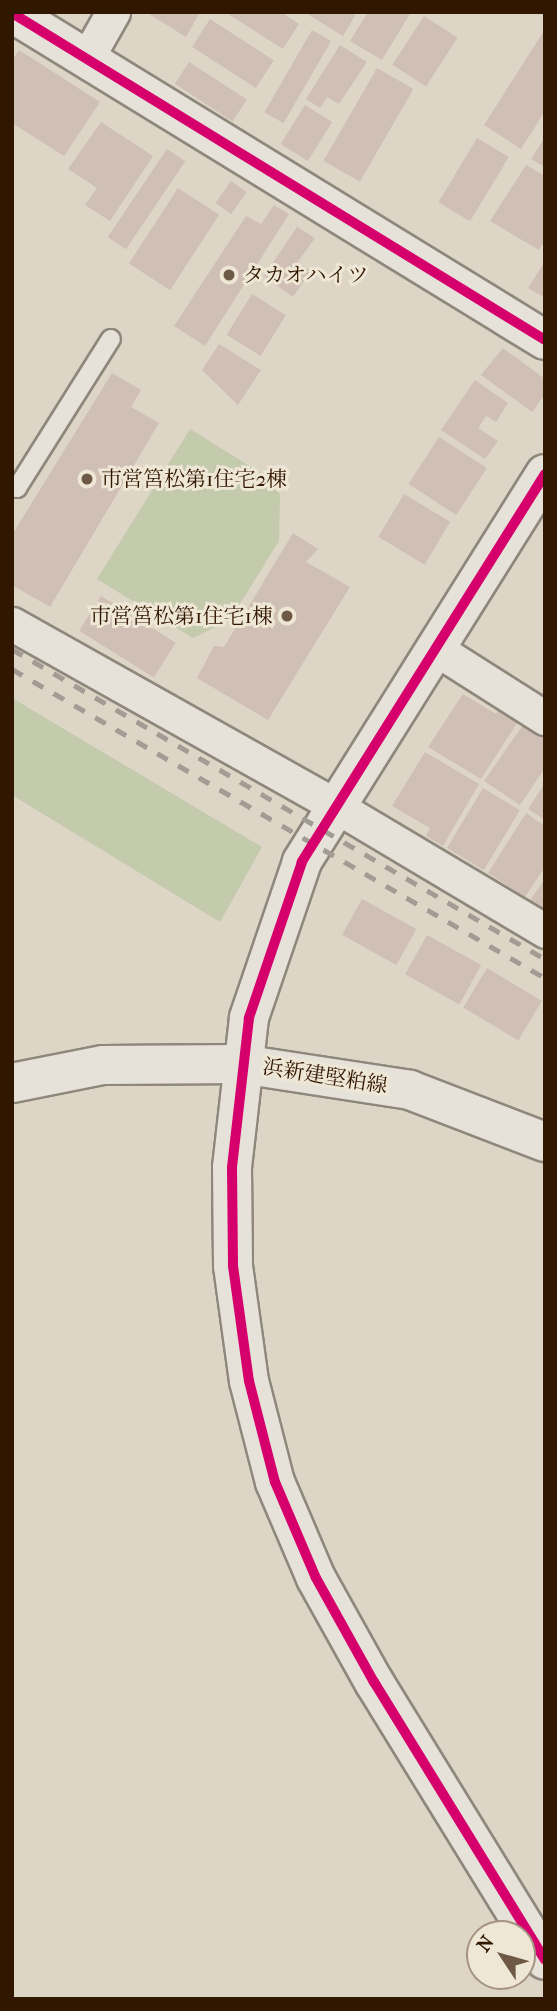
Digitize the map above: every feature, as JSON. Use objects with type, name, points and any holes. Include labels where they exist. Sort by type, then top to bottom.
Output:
[{"type":"street","points":[[87,58],[113,12]]},
{"type":"street","points":[[12,13],[545,340]]},
{"type":"street","points":[[545,474],[334,805],[280,914],[241,1064],[232,1168],[233,1266],[249,1381],[275,1482],[316,1578],[374,1682],[545,1961]]},
{"type":"street","points":[[12,624],[334,805],[545,931]]},
{"type":"street","points":[[433,647],[545,719]]},
{"type":"street","name":"浜新建堅粕線","points":[[12,1083],[103,1065],[241,1064],[410,1090],[545,1142]]},
{"type":"lane","points":[[12,485],[17,488],[111,339]]},
{"type":"green space","points":[[190,429],[264,475],[280,494],[279,541],[230,620],[193,638],[97,579]]},
{"type":"green space","points":[[12,698],[262,847],[220,922],[12,795]]},
{"type":"building","points":[[146,12],[200,12],[186,37]]},
{"type":"building","points":[[225,12],[281,12],[299,24],[283,49]]},
{"type":"building","points":[[304,12],[357,12],[343,36]]},
{"type":"building","points":[[368,12],[411,12],[382,60],[350,41]]},
{"type":"building","points":[[424,16],[458,38],[426,86],[392,65]]},
{"type":"building","points":[[210,19],[274,60],[256,88],[192,47]]},
{"type":"building","points":[[545,29],[545,111],[521,149],[484,125]]},
{"type":"building","points":[[312,30],[331,41],[284,123],[264,112]]},
{"type":"building","points":[[340,45],[367,62],[339,104],[327,97],[320,108],[306,99]]},
{"type":"building","points":[[19,50],[100,102],[64,156],[12,123],[12,61]]},
{"type":"building","points":[[189,62],[247,100],[233,121],[175,84]]},
{"type":"building","points":[[377,68],[413,89],[360,182],[324,161]]},
{"type":"building","points":[[305,105],[332,122],[308,161],[281,144]]},
{"type":"building","points":[[101,122],[153,156],[110,221],[85,205],[97,188],[68,169]]},
{"type":"building","points":[[545,137],[545,167],[531,159]]},
{"type":"building","points":[[477,138],[509,157],[470,221],[438,202]]},
{"type":"building","points":[[167,149],[185,161],[126,249],[108,237]]},
{"type":"building","points":[[526,165],[545,176],[545,241],[539,250],[490,221]]},
{"type":"building","points":[[231,181],[247,192],[231,214],[216,203]]},
{"type":"building","points":[[178,188],[219,215],[170,290],[129,263]]},
{"type":"building","name":"タカオハイツ","points":[[274,205],[289,214],[205,346],[174,326],[246,216],[261,224]]},
{"type":"building","points":[[297,227],[315,238],[297,263],[311,271],[293,297],[264,276]]},
{"type":"building","points":[[545,261],[545,298],[528,288]]},
{"type":"building","points":[[252,294],[286,315],[260,356],[227,335]]},
{"type":"building","points":[[219,344],[261,370],[238,405],[202,370]]},
{"type":"building","points":[[503,348],[545,379],[545,394],[532,412],[481,375]]},
{"type":"building","name":"市営筥松第1住宅2棟","points":[[112,373],[141,390],[131,407],[159,423],[50,607],[12,585],[12,535]]},
{"type":"building","points":[[475,380],[508,403],[496,422],[486,416],[478,428],[498,441],[485,459],[441,430]]},
{"type":"building","points":[[439,437],[487,468],[456,515],[409,484]]},
{"type":"building","points":[[404,494],[450,522],[425,565],[378,537]]},
{"type":"building","name":"市営筥松第1住宅1棟","points":[[293,533],[318,549],[306,562],[350,587],[268,720],[197,678],[214,646],[224,647]]},
{"type":"building","points":[[101,596],[176,643],[154,677],[79,631]]},
{"type":"building","points":[[463,694],[496,714],[501,706],[521,717],[481,779],[428,747]]},
{"type":"building","points":[[525,722],[545,735],[545,768],[520,805],[484,781]]},
{"type":"building","points":[[425,752],[479,784],[443,846],[426,836],[430,828],[392,806]]},
{"type":"building","points":[[545,783],[545,820],[528,809]]},
{"type":"building","points":[[483,788],[520,810],[484,870],[447,848]]},
{"type":"building","points":[[526,813],[545,826],[545,867],[525,897],[488,873]]},
{"type":"building","points":[[545,879],[545,909],[530,900]]},
{"type":"building","points":[[362,899],[416,929],[396,965],[342,935]]},
{"type":"building","points":[[427,935],[481,965],[459,1004],[405,974]]},
{"type":"building","points":[[487,968],[542,1001],[518,1040],[463,1007]]},
{"type":"railway","points":[[12,649],[545,959]]},
{"type":"railway","points":[[12,669],[545,978]]},
{"type":"cycle path","points":[[12,13],[545,340]]},
{"type":"cycle path","points":[[545,474],[302,862],[249,1018],[232,1168],[233,1266],[249,1381],[275,1482],[316,1578],[374,1682],[545,1960]]},
{"type":"place","name":"タカオハイツ","points":[[229,275]]},
{"type":"place","name":"市営筥松第1住宅2棟","points":[[87,479]]},
{"type":"place","name":"市営筥松第1住宅1棟","points":[[287,616]]}]
